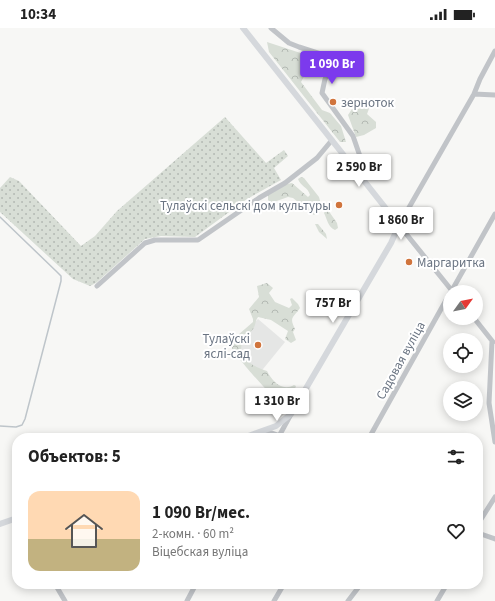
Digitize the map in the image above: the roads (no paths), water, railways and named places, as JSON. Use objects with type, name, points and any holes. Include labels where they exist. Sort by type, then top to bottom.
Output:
[{"type":"main road","points":[[243,28],[399,224],[391,243],[291,414],[281,423],[258,433]]},
{"type":"main road","points":[[0,524],[12,520]]},
{"type":"street","points":[[271,28],[289,43],[330,57],[334,60],[334,65],[325,79],[322,93],[353,136],[363,165],[357,171]]},
{"type":"street","points":[[446,285],[399,224],[474,94],[495,51]]},
{"type":"street","points":[[474,94],[495,95]]},
{"type":"street","points":[[97,286],[145,243],[155,240],[187,242],[198,240],[259,198],[285,183],[317,158],[332,140]]},
{"type":"street","name":"Садовая вуліца","points":[[455,285],[495,214]]},
{"type":"street","name":"Садовая вуліца","points":[[372,433],[443,306]]},
{"type":"street","points":[[480,325],[494,341],[489,403],[495,442]]},
{"type":"street","points":[[280,433],[291,414]]},
{"type":"street","points":[[261,432],[265,433]]},
{"type":"street","points":[[483,516],[495,497]]},
{"type":"street","points":[[483,535],[495,539]]},
{"type":"street","points":[[58,589],[65,601]]},
{"type":"street","points":[[187,601],[193,589]]},
{"type":"street","points":[[274,601],[281,589]]},
{"type":"street","points":[[348,601],[357,589]]},
{"type":"street","points":[[438,601],[444,589]]},
{"type":"waterway","points":[[0,217],[61,276],[61,281],[25,419],[22,425],[16,427],[0,426]]},
{"type":"place","name":"зерноток","points":[[333,102]]},
{"type":"place","name":"Тулаўскі сельскі дом культуры","points":[[339,205]]},
{"type":"place","name":"Маргаритка","points":[[409,262]]},
{"type":"place","name":"Тулаўскі яслі-сад","points":[[258,345]]}]
